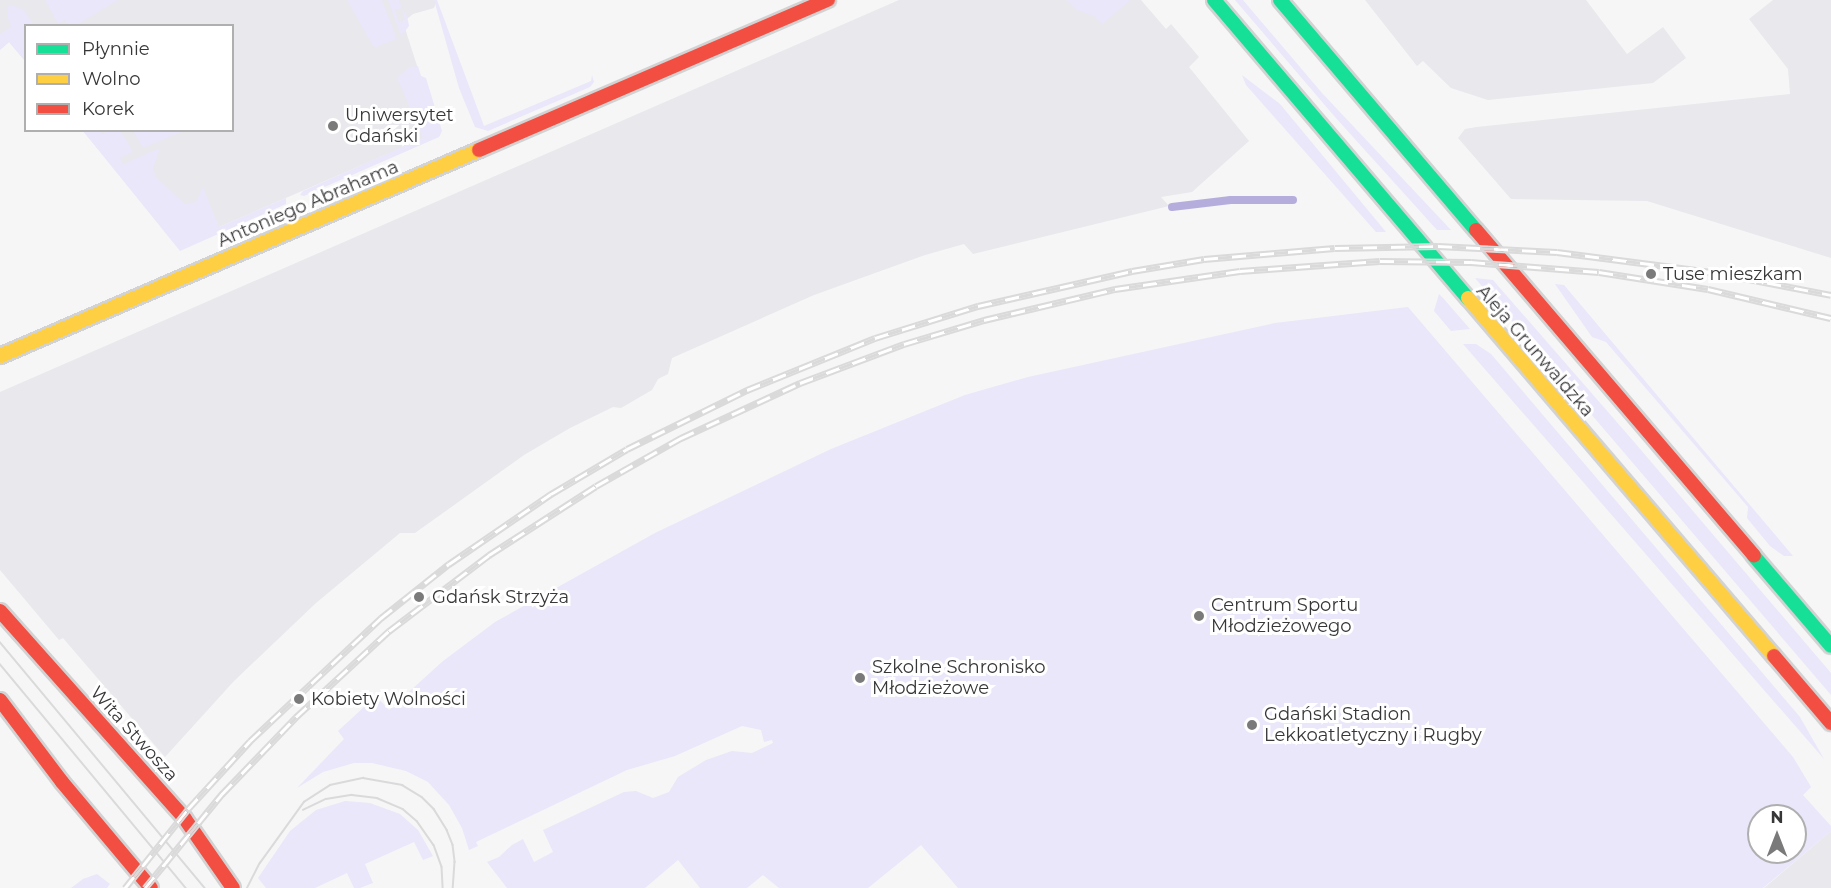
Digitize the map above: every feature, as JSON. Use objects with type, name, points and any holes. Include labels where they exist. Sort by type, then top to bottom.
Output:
[{"type":"main road","name":"Antoniego Abrahama","points":[[0,356],[828,0]]},
{"type":"main road","name":"Aleja Grunwaldzka","points":[[1214,0],[1831,723]]},
{"type":"main road","name":"Aleja Grunwaldzka","points":[[1280,0],[1831,646]]},
{"type":"main road","name":"Wita Stwosza","points":[[0,611],[185,819],[232,888]]},
{"type":"main road","points":[[0,700],[62,783],[151,888]]},
{"type":"shaded area","name":"Uniwersytet Gdański","points":[[0,0],[437,0],[434,8],[413,14],[403,22],[435,122],[429,136],[219,227],[119,174],[84,132],[234,132],[234,24],[24,24],[24,60],[9,42],[0,50]]},
{"type":"shaded area","points":[[45,0],[118,0],[78,24],[67,24],[65,20],[58,24]]},
{"type":"shaded area","points":[[347,0],[382,0],[397,39],[374,48]]},
{"type":"shaded area","points":[[388,0],[399,0],[407,16],[409,26],[401,36]],"holes":[[[402,8],[405,20],[399,22],[395,10]]]},
{"type":"shaded area","points":[[434,0],[437,0],[484,126],[591,81],[592,75],[594,82],[590,87],[488,131],[475,127],[459,88]]},
{"type":"shaded area","points":[[899,0],[1141,0],[1166,29],[1171,24],[1199,57],[1189,67],[1249,141],[1192,192],[1161,197],[1169,206],[973,254],[964,244],[925,255],[814,295],[672,358],[668,374],[658,379],[652,390],[621,408],[613,407],[570,428],[524,455],[415,533],[400,533],[316,603],[234,681],[165,757],[63,638],[59,640],[0,570],[0,392]]},
{"type":"shaded area","points":[[1067,0],[1131,0],[1102,24],[1094,16],[1076,10]]},
{"type":"shaded area","points":[[1235,0],[1243,0],[1322,93],[1451,230],[1437,230],[1335,117]]},
{"type":"shaded area","points":[[1365,0],[1586,0],[1627,54],[1663,27],[1686,58],[1653,83],[1488,100],[1451,88],[1423,61],[1417,66]]},
{"type":"shaded area","points":[[1773,0],[1831,0],[1831,258],[1647,201],[1511,199],[1458,138],[1465,129],[1477,127],[1790,94],[1788,69],[1749,19]]},
{"type":"shaded area","points":[[9,4],[24,10],[33,24],[24,24],[24,60],[9,42],[0,50],[0,34],[11,27],[7,15]]},
{"type":"shaded area","points":[[418,66],[421,76],[426,78],[442,131],[439,137],[304,196],[300,195],[303,191],[423,138],[397,78],[409,67]]},
{"type":"shaded area","points":[[1242,75],[1280,104],[1386,232],[1376,232],[1246,85]]},
{"type":"shaded area","points":[[84,132],[103,134],[122,132],[133,152],[120,158],[123,164],[160,148],[153,169],[156,177],[185,204],[196,202],[203,187],[219,227],[286,198],[286,204],[180,251]]},
{"type":"shaded area","points":[[134,132],[182,132],[143,148]]},
{"type":"shaded area","points":[[1475,278],[1493,280],[1635,443],[1831,673],[1831,695]]},
{"type":"shaded area","points":[[1555,284],[1564,285],[1793,556],[1784,556],[1770,546],[1747,518],[1748,507],[1606,342],[1592,337]]},
{"type":"shaded area","points":[[1439,294],[1470,329],[1451,331],[1434,311]]},
{"type":"shaded area","name":"Centrum Sportu Młodzieżowego","points":[[1408,307],[1793,757],[1811,787],[1803,795],[1831,826],[1831,831],[1807,851],[1807,804],[1747,804],[1747,864],[1792,864],[1763,888],[958,888],[921,845],[868,888],[779,888],[763,875],[747,888],[700,888],[678,860],[645,888],[507,888],[487,862],[499,857],[512,845],[523,839],[534,862],[553,852],[543,830],[624,792],[636,791],[653,798],[669,792],[678,777],[706,760],[732,751],[752,753],[773,743],[772,740],[764,742],[761,730],[742,726],[675,756],[627,770],[476,842],[478,846],[469,850],[462,828],[449,805],[428,782],[406,771],[372,763],[354,763],[323,772],[297,788],[344,739],[338,731],[376,696],[389,710],[443,661],[495,622],[655,533],[831,449],[965,395],[1028,377],[1275,323]]},
{"type":"shaded area","points":[[1463,344],[1476,344],[1491,354],[1800,717],[1824,759]]},
{"type":"shaded area","points":[[345,801],[370,803],[400,814],[418,830],[433,856],[423,860],[414,842],[365,864],[373,883],[360,888],[354,888],[347,873],[315,888],[266,888],[258,878],[290,831],[316,810]]},
{"type":"shaded area","points":[[1831,831],[1831,888],[1764,888],[1792,864],[1807,864],[1807,851]]},
{"type":"shaded area","points":[[97,874],[110,884],[107,888],[71,888],[83,879]]},
{"type":"waterway","points":[[1172,207],[1231,200],[1293,200]]},
{"type":"tram line","points":[[0,642],[205,888]]},
{"type":"tram line","points":[[0,664],[186,888]]},
{"type":"tram line","points":[[247,888],[260,863],[304,802],[330,785],[363,778],[402,785],[422,797],[434,809],[453,845],[455,862],[453,888]]},
{"type":"tram line","points":[[303,810],[326,799],[352,795],[377,798],[403,809],[417,821],[434,845],[442,867],[443,888]]},
{"type":"railway","points":[[125,888],[188,809],[250,741],[381,618],[449,564],[551,494],[627,449],[747,390],[875,338],[978,306],[1132,271],[1204,259],[1335,248],[1438,246],[1557,252],[1712,272],[1831,295]]},
{"type":"railway","points":[[145,888],[222,794],[296,717],[389,631],[489,555],[596,486],[681,438],[800,383],[904,344],[984,320],[1115,289],[1240,271],[1380,261],[1471,262],[1599,272],[1708,289],[1831,318]]},
{"type":"traffic: fast","points":[[1214,0],[1468,298]]},
{"type":"traffic: fast","points":[[1280,0],[1476,230]]},
{"type":"traffic: fast","points":[[1754,556],[1831,646]]},
{"type":"traffic: slow","points":[[0,356],[479,150]]},
{"type":"traffic: slow","points":[[1468,298],[1774,656]]},
{"type":"traffic: jam","points":[[479,150],[828,0]]},
{"type":"traffic: jam","points":[[1476,230],[1754,556]]},
{"type":"traffic: jam","points":[[0,611],[185,819],[233,888]]},
{"type":"traffic: jam","points":[[1774,656],[1831,723]]},
{"type":"traffic: jam","points":[[0,700],[62,782],[151,888]]},
{"type":"place","name":"Uniwersytet Gdański","points":[[333,126]]},
{"type":"place","name":"Tuse mieszkam","points":[[1651,274]]},
{"type":"place","name":"Gdańsk Strzyża","points":[[419,597]]},
{"type":"place","name":"Centrum Sportu Młodzieżowego","points":[[1199,616]]},
{"type":"place","name":"Szkolne Schronisko Młodzieżowe","points":[[860,678]]},
{"type":"place","name":"Kobiety Wolności","points":[[299,699]]},
{"type":"place","name":"Gdański Stadion Lekkoatletyczny i Rugby","points":[[1252,725]]}]
